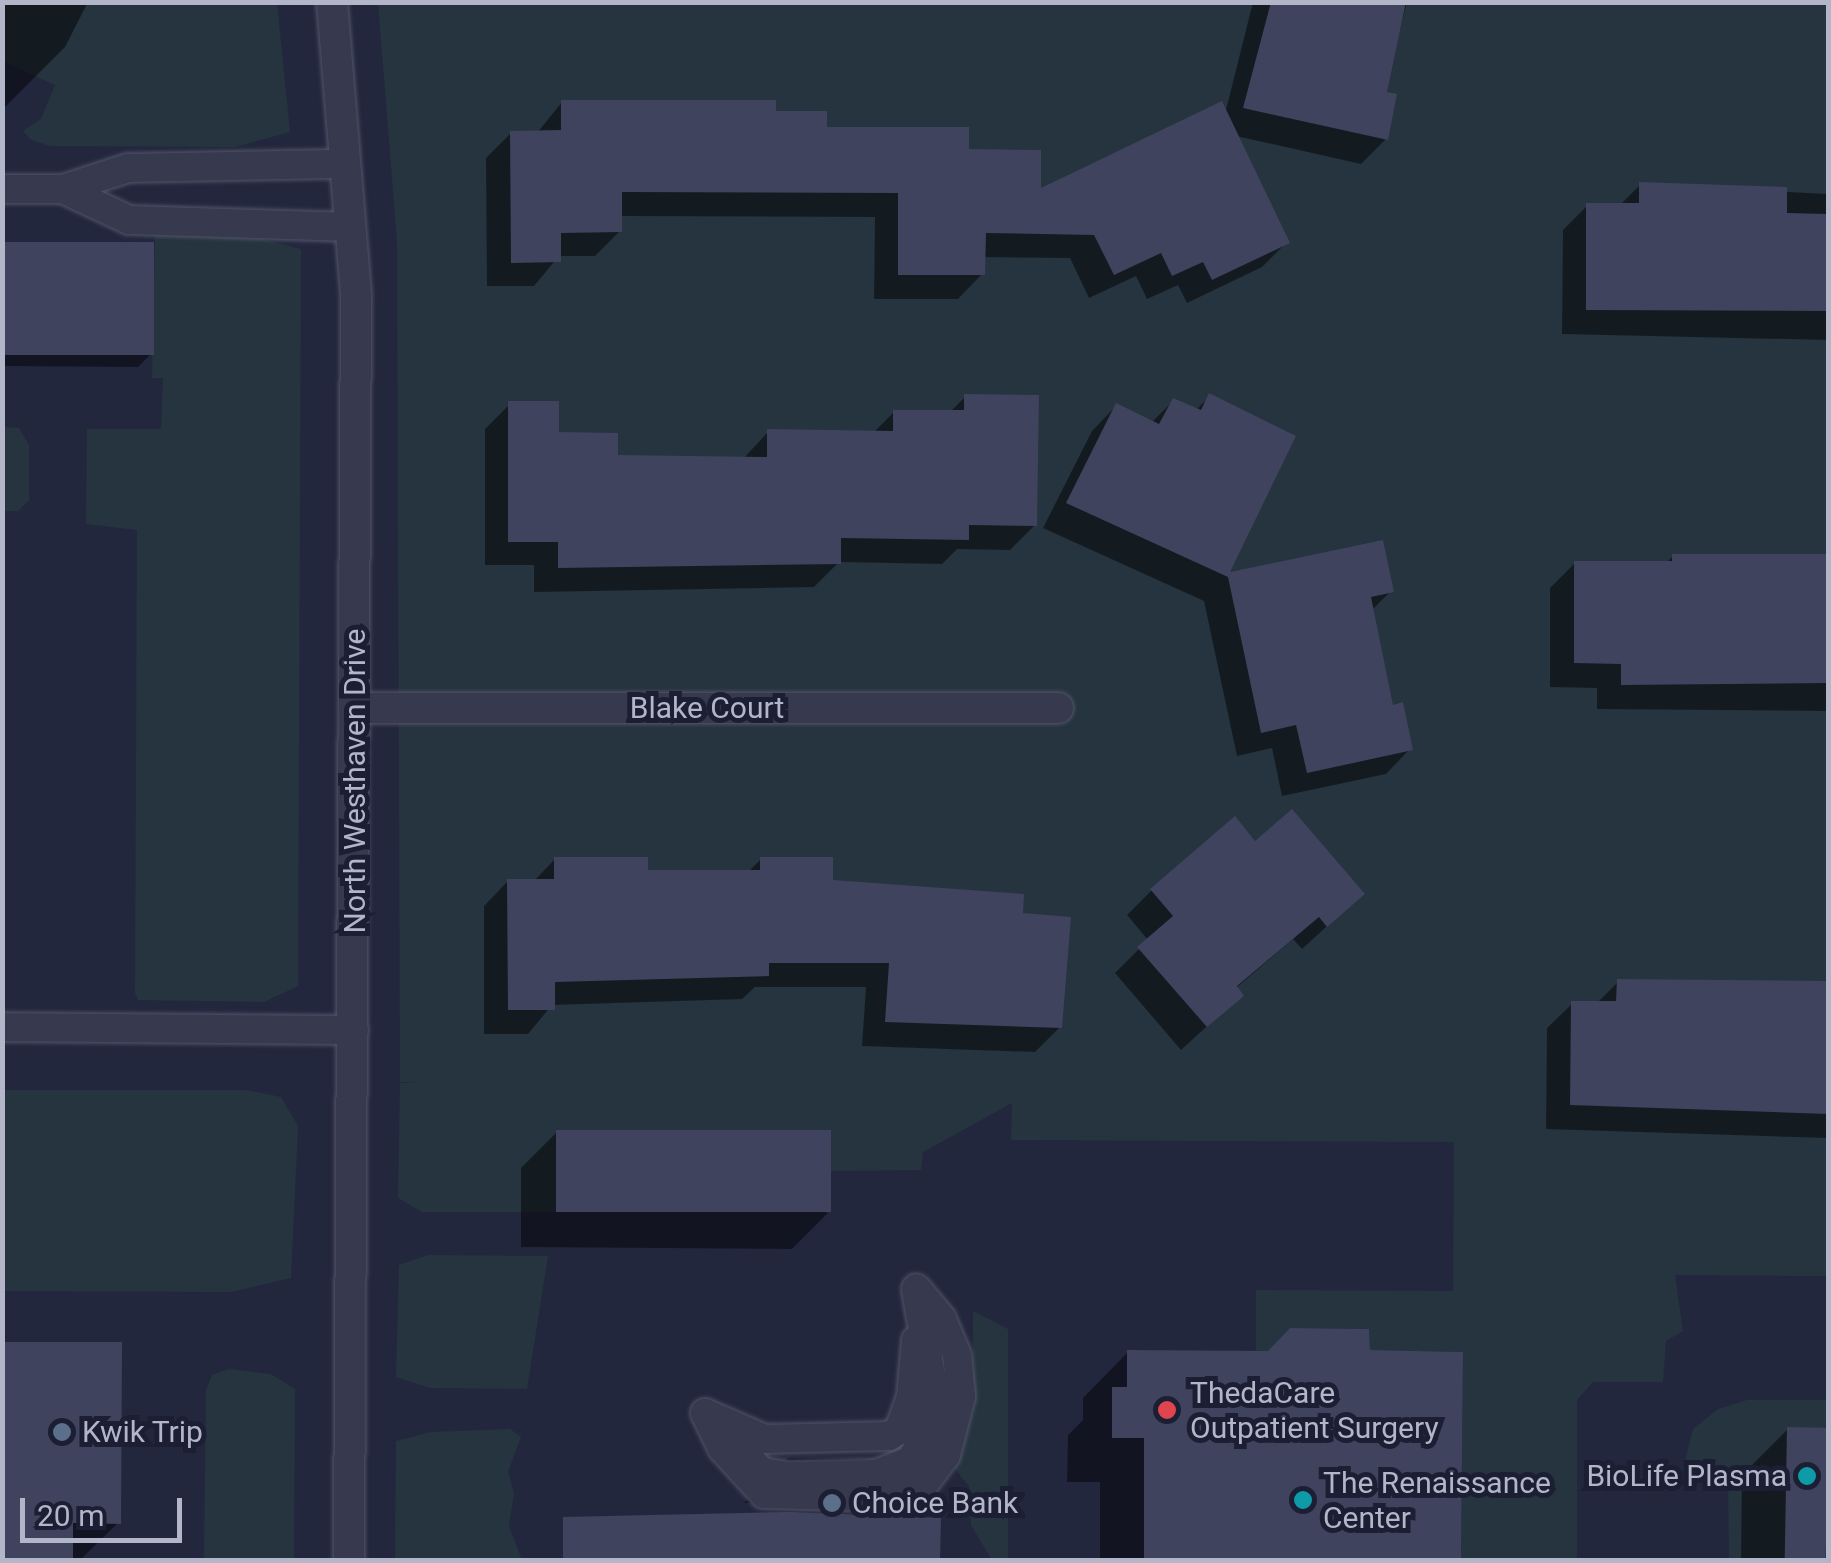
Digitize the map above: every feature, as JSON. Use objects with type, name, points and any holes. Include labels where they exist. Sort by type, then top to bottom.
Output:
[{"type":"street","name":"North Westhaven Drive","points":[[332,2],[351,226],[356,708],[349,1560]]},
{"type":"street","name":"Blake Court","points":[[356,708],[1058,708]]},
{"type":"lane","points":[[2,189],[63,188],[128,168],[346,164]]},
{"type":"lane","points":[[63,188],[129,220],[351,226]]},
{"type":"lane","points":[[2,1027],[354,1030]]},
{"type":"lane","points":[[916,1288],[942,1319],[957,1355],[961,1396],[946,1455],[924,1484],[876,1497],[764,1494],[722,1448],[705,1413],[765,1440],[876,1440],[899,1430],[911,1397],[916,1288]]},
{"type":"shaded area","points":[[3,2],[277,3],[290,132],[235,147],[50,146],[31,140],[23,131],[41,119],[55,85],[3,61]]},
{"type":"shaded area","points":[[378,3],[1828,3],[1828,1276],[1675,1275],[1683,1331],[1666,1341],[1663,1382],[1593,1382],[1577,1400],[1577,1560],[1461,1560],[1463,1357],[1458,1352],[1370,1350],[1369,1329],[1290,1328],[1286,1366],[1256,1354],[1256,1290],[1453,1291],[1454,1142],[1011,1140],[1012,1103],[923,1152],[921,1170],[831,1171],[831,1131],[557,1130],[556,1212],[422,1212],[398,1198],[400,1083],[419,1083],[400,1082],[397,241]]},
{"type":"shaded area","points":[[155,233],[248,235],[301,249],[298,986],[264,1002],[138,1000],[135,993],[137,530],[86,524],[87,429],[161,429],[163,378],[152,378]]},
{"type":"shaded area","points":[[3,427],[19,428],[29,445],[29,500],[18,511],[3,511]]},
{"type":"shaded area","points":[[3,1090],[246,1090],[281,1097],[298,1126],[291,1278],[231,1292],[3,1291]]},
{"type":"shaded area","points":[[428,1255],[548,1256],[527,1389],[430,1388],[396,1377],[399,1265]]},
{"type":"shaded area","points":[[973,1311],[1008,1329],[1008,1560],[992,1560],[971,1525],[969,1486],[955,1469],[973,1411]]},
{"type":"shaded area","points":[[229,1369],[271,1374],[295,1389],[294,1560],[204,1560],[206,1390],[212,1375]]},
{"type":"shaded area","points":[[1747,1400],[1828,1400],[1828,1560],[1729,1560],[1728,1469],[1683,1469],[1693,1429],[1718,1409]]},
{"type":"shaded area","points":[[510,1429],[521,1437],[508,1472],[514,1493],[509,1526],[522,1560],[395,1560],[396,1441],[431,1432]]},
{"type":"building","points":[[1271,2],[1406,2],[1387,92],[1397,94],[1388,140],[1243,108]]},
{"type":"building","points":[[561,100],[776,100],[776,111],[827,111],[827,127],[969,127],[969,149],[1041,150],[1041,188],[1222,101],[1290,243],[1212,280],[1203,262],[1172,276],[1161,253],[1114,275],[1094,235],[986,233],[985,275],[898,275],[898,193],[622,192],[622,232],[561,233],[561,262],[511,263],[510,131],[561,130]]},
{"type":"building","points":[[1639,182],[1787,187],[1787,213],[1828,214],[1828,311],[1586,310],[1586,203],[1639,203]]},
{"type":"building","points":[[2,242],[154,242],[154,355],[2,355]]},
{"type":"building","points":[[1209,393],[1296,436],[1230,572],[1383,540],[1394,592],[1371,597],[1393,705],[1403,702],[1413,750],[1307,773],[1296,725],[1261,733],[1228,577],[1066,503],[1116,403],[1159,424],[1173,398],[1201,410]]},
{"type":"building","points":[[964,394],[1039,395],[1037,526],[969,525],[969,540],[841,538],[841,564],[558,568],[558,542],[508,542],[508,401],[559,401],[559,432],[618,433],[618,455],[767,457],[767,429],[893,431],[893,410],[964,410]]},
{"type":"building","points":[[1672,554],[1828,554],[1828,683],[1621,685],[1621,664],[1574,663],[1574,561],[1672,561]]},
{"type":"building","points":[[1292,809],[1365,894],[1327,927],[1319,917],[1237,986],[1244,996],[1207,1027],[1137,947],[1173,916],[1150,889],[1235,816],[1255,841]]},
{"type":"building","points":[[554,857],[648,857],[648,870],[760,870],[760,857],[833,857],[833,880],[1024,894],[1023,913],[1071,917],[1062,1028],[885,1022],[889,963],[769,963],[769,976],[555,982],[555,1010],[508,1010],[507,879],[554,879]]},
{"type":"building","points":[[1617,979],[1826,981],[1828,1114],[1570,1105],[1571,1001],[1616,1001]]},
{"type":"building","points":[[556,1130],[831,1130],[831,1212],[556,1212]]},
{"type":"building","name":"The Renaissance Center","points":[[1290,1328],[1369,1329],[1370,1350],[1463,1352],[1461,1560],[1144,1560],[1144,1438],[1112,1438],[1112,1387],[1127,1387],[1127,1350],[1268,1351]]},
{"type":"building","name":"Kwik Trip","points":[[2,1342],[122,1342],[121,1524],[73,1523],[73,1560],[2,1560]]},
{"type":"building","name":"BioLife Plasma","points":[[1787,1427],[1828,1428],[1826,1560],[1785,1560]]},
{"type":"building","name":"Choice Bank","points":[[788,1512],[941,1518],[940,1560],[563,1560],[563,1517]]},
{"type":"place","name":"ThedaCare Outpatient Surgery","points":[[1167,1410]]},
{"type":"place","name":"Kwik Trip","points":[[62,1432]]},
{"type":"place","name":"BioLife Plasma","points":[[1807,1476]]},
{"type":"place","name":"The Renaissance Center","points":[[1303,1500]]},
{"type":"place","name":"Choice Bank","points":[[832,1503]]}]
